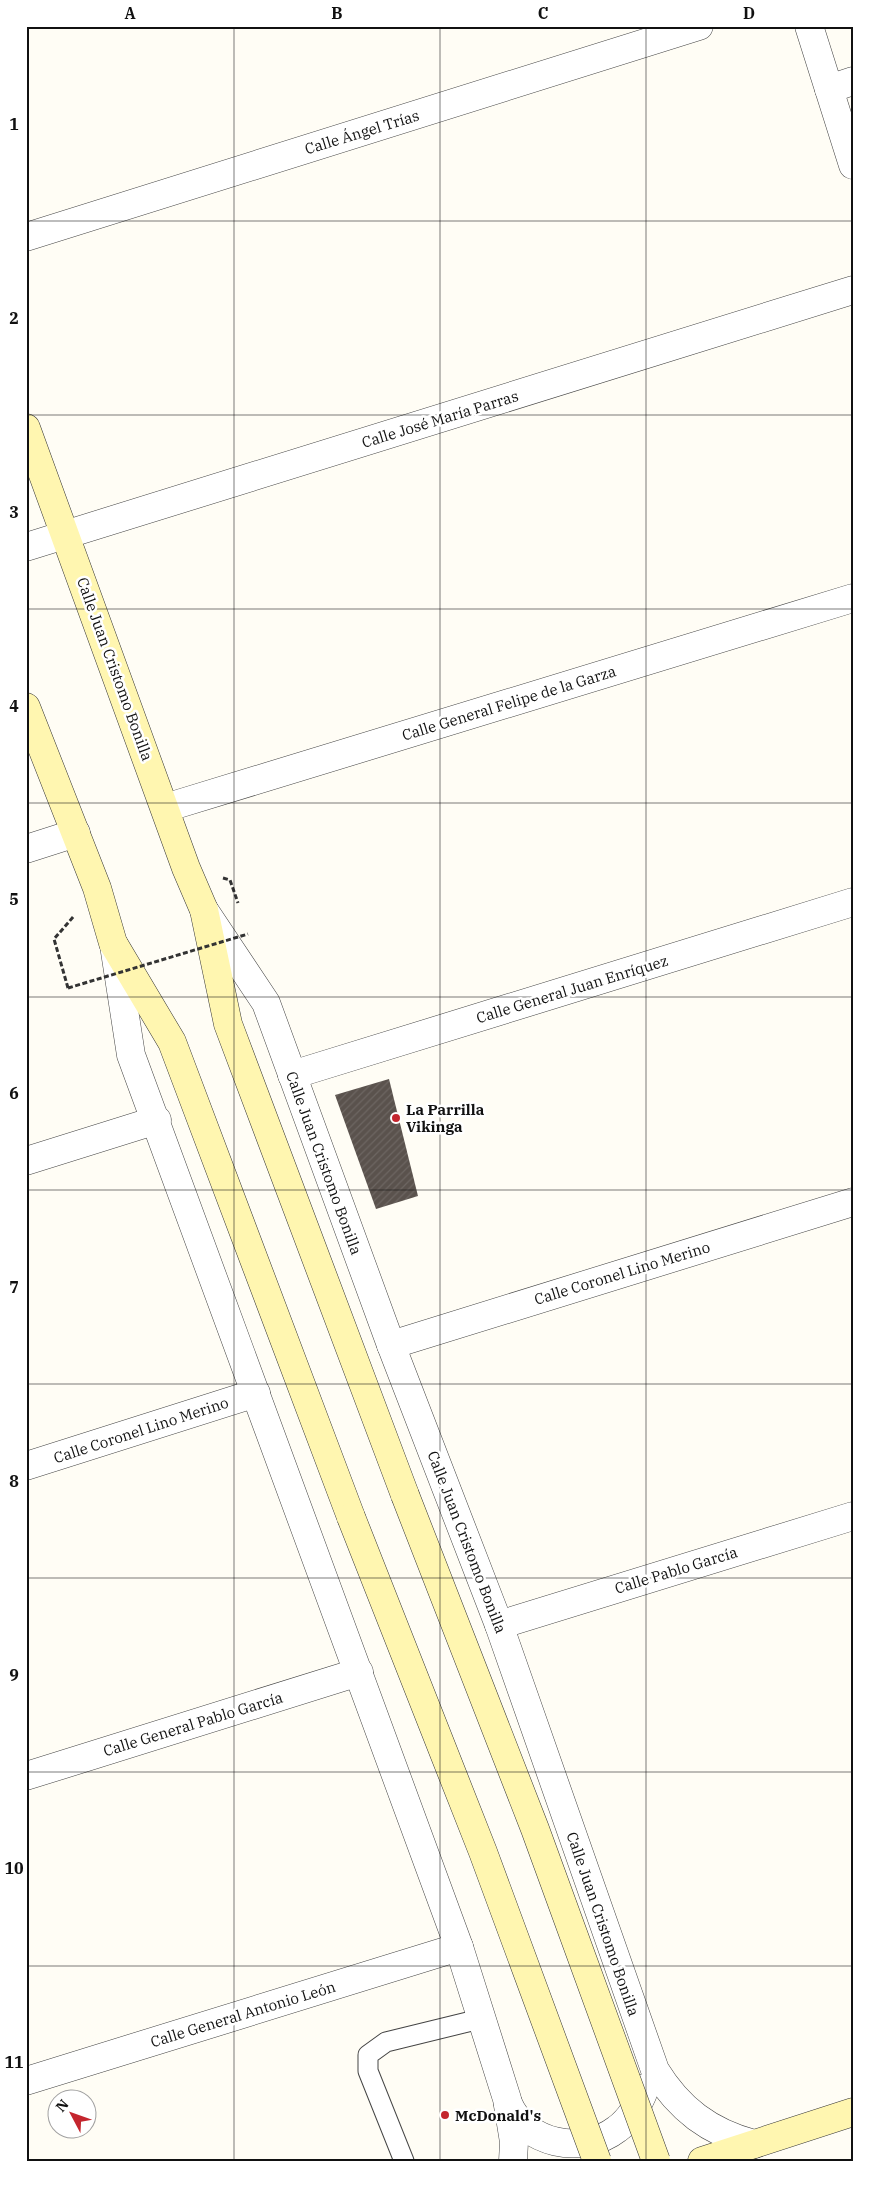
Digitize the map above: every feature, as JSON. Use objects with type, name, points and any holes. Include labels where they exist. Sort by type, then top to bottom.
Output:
[{"type":"main road","name":"Calle Juan Cristomo Bonilla","points":[[26,428],[186,868],[204,910],[228,1024],[404,1495],[535,1829],[656,2161]]},
{"type":"main road","points":[[26,708],[97,888],[114,942],[172,1042],[351,1517],[484,1852],[598,2161]]},
{"type":"main road","points":[[702,2161],[853,2112]]},
{"type":"street","name":"Calle Ángel Trías","points":[[26,237],[699,26]]},
{"type":"street","points":[[809,26],[841,85],[853,165]]},
{"type":"street","name":"Calle José María Parras","points":[[26,547],[853,290]]},
{"type":"street","name":"Calle General Felipe de la Garza","points":[[165,808],[853,598]]},
{"type":"street","points":[[26,849],[76,833]]},
{"type":"street","name":"Calle General Juan Enríquez","points":[[292,1075],[853,902]]},
{"type":"street","name":"Calle Juan Cristomo Bonilla","points":[[204,910],[266,1003],[391,1345],[499,1625],[646,2049],[659,2077],[683,2108],[715,2131],[754,2144]]},
{"type":"street","points":[[114,942],[131,1055],[157,1120],[459,1947],[480,2019],[514,2116],[528,2129],[544,2138],[562,2144],[582,2144],[600,2139],[616,2130],[630,2118],[640,2102],[647,2085],[646,2049]]},
{"type":"street","points":[[26,1160],[157,1120]]},
{"type":"street","name":"Calle Coronel Lino Merino","points":[[391,1345],[853,1202]]},
{"type":"street","name":"Calle Coronel Lino Merino","points":[[26,1466],[256,1394]]},
{"type":"street","name":"Calle Pablo García","points":[[499,1625],[853,1516]]},
{"type":"street","name":"Calle General Pablo García","points":[[26,1776],[359,1672]]},
{"type":"street","name":"Calle General Antonio León","points":[[26,2081],[459,1947]]},
{"type":"street","points":[[507,2099],[514,2142],[513,2161]]},
{"type":"lane","points":[[404,2161],[368,2071],[368,2055],[386,2042],[480,2019]]},
{"type":"path","points":[[54,939],[68,988],[248,934]]},
{"type":"building","points":[[389,1079],[418,1196],[376,1209],[335,1095]]},
{"type":"place","name":"La Parrilla Vikinga","points":[[396,1118]]},
{"type":"place","name":"McDonald's","points":[[445,2115]]}]
